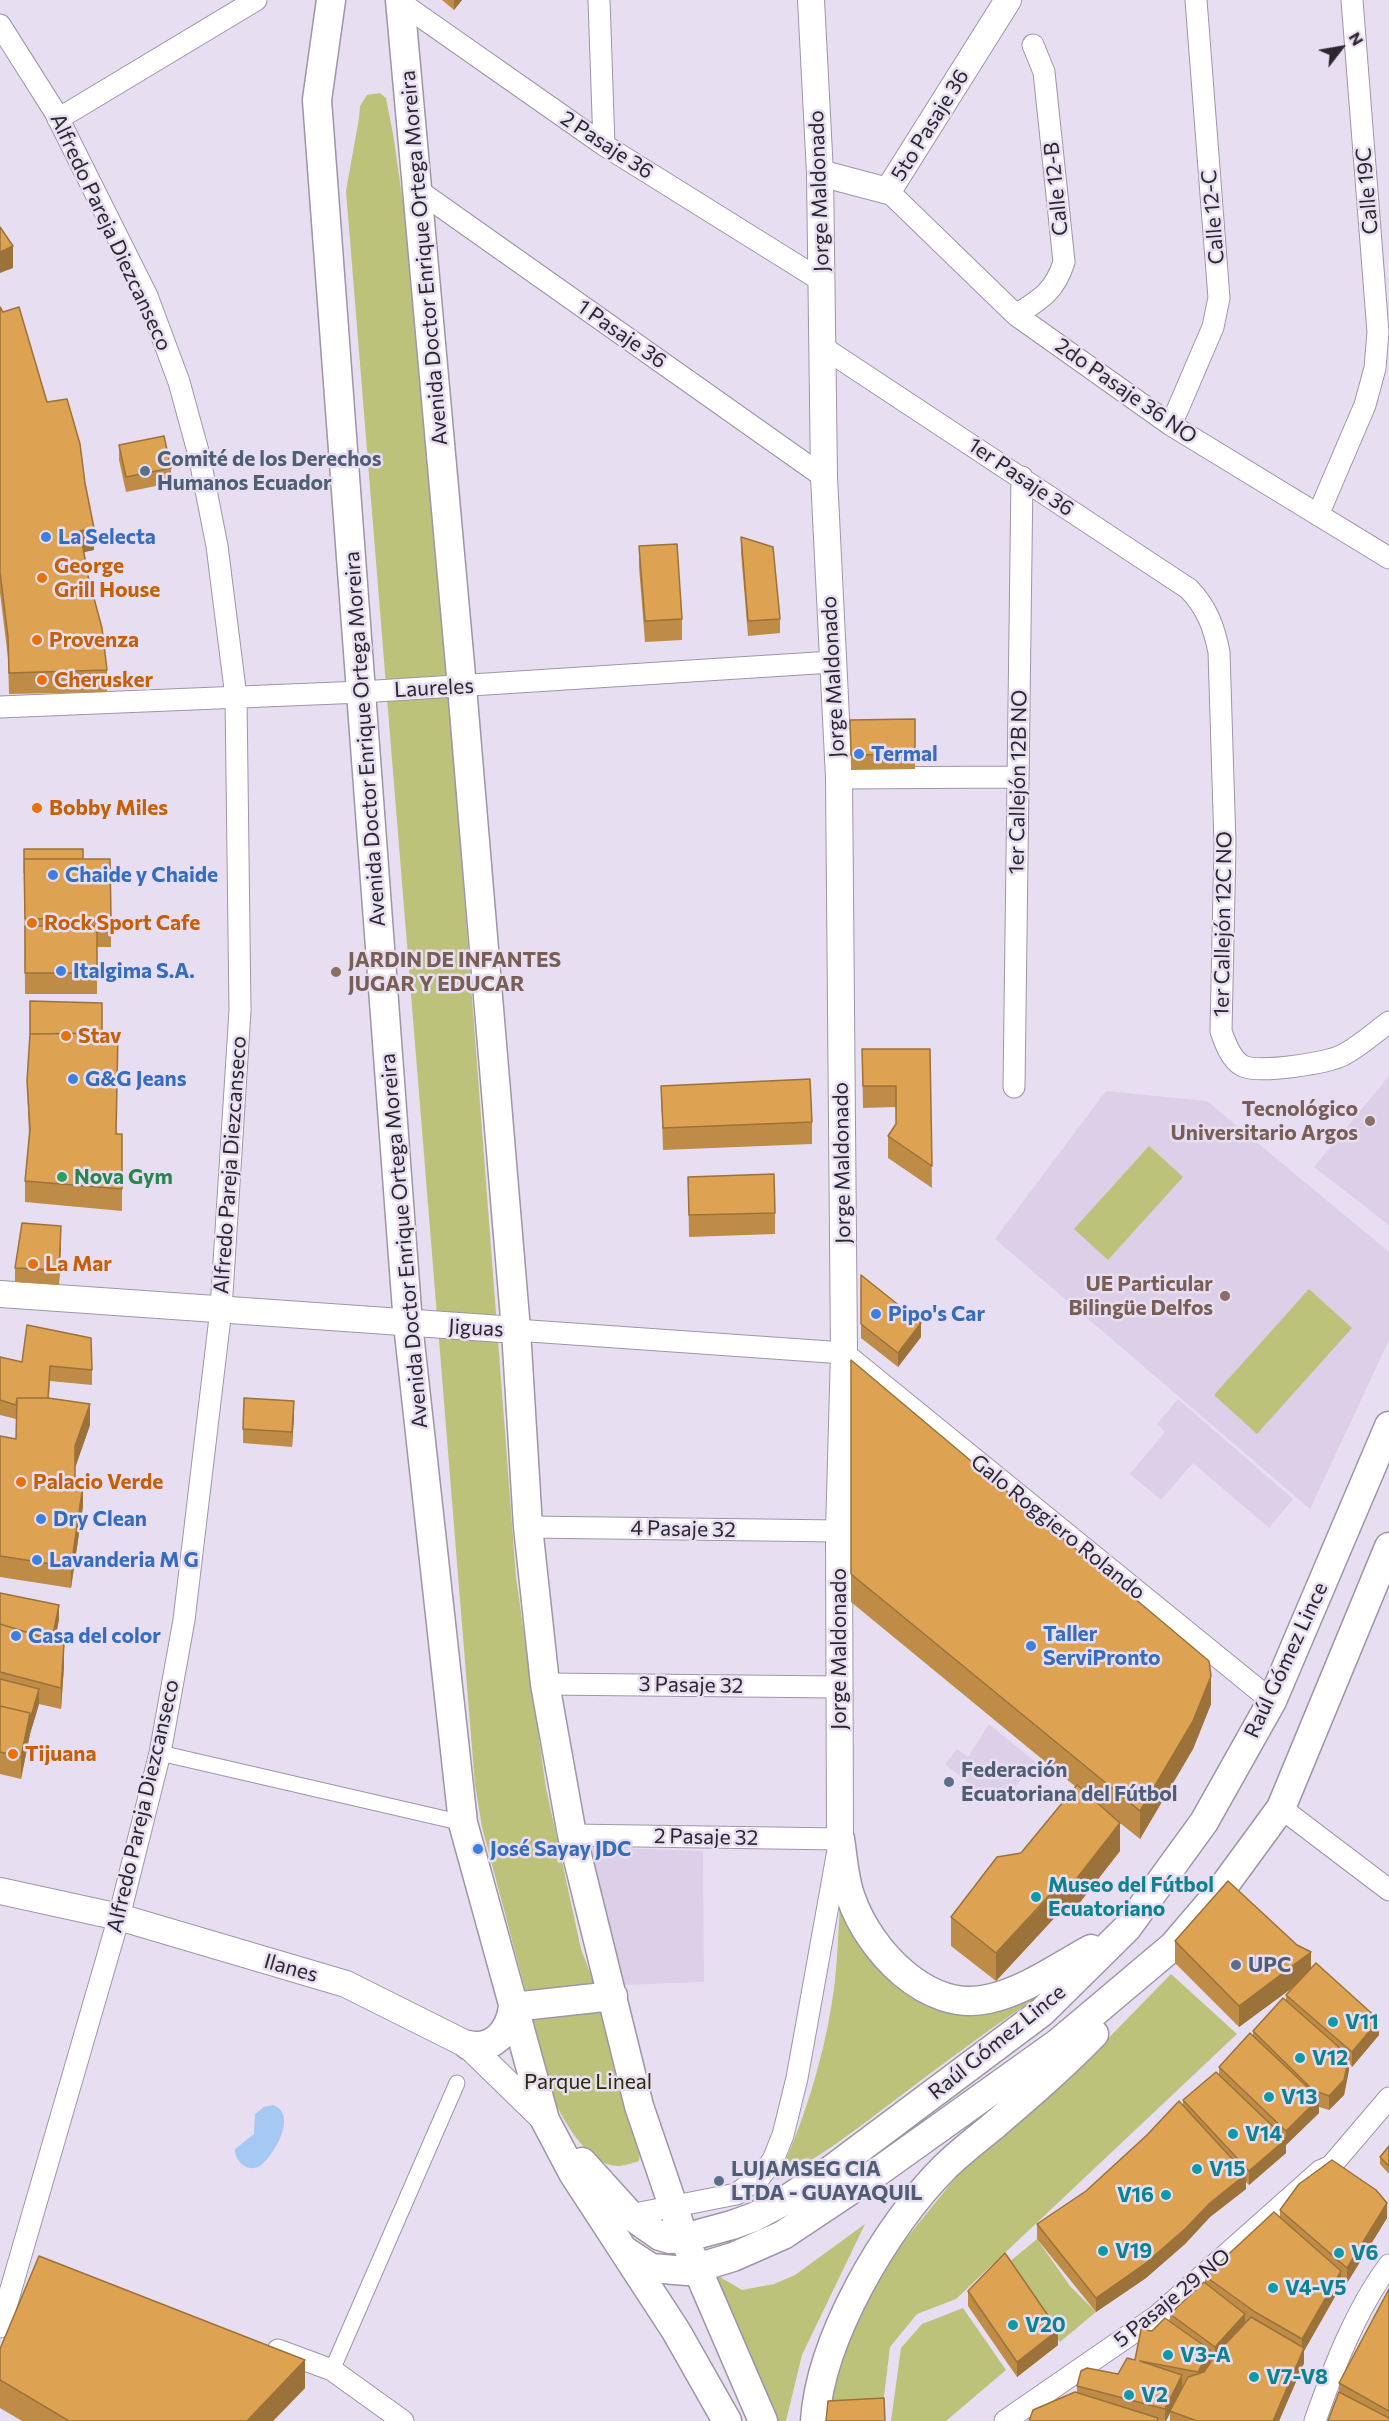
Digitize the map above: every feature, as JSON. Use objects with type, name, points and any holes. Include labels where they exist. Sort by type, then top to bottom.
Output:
[{"type":"main road","name":"Avenida Doctor Enrique Ortega Moreira","points":[[331,0],[317,100],[408,1324],[463,1823],[545,2120],[573,2173],[616,2241],[656,2283],[686,2348],[727,2421]]},
{"type":"main road","name":"Avenida Doctor Enrique Ortega Moreira","points":[[399,1],[419,191],[516,1330],[528,1527],[545,1684],[572,1835],[639,2106],[684,2238],[763,2421]]},
{"type":"main road","name":"Raúl Gómez Lince","points":[[545,2120],[630,2215],[660,2236],[670,2239],[684,2238],[754,2217],[786,2200],[827,2173],[1042,2012],[1127,1928],[1204,1822],[1272,1701],[1389,1426]]},
{"type":"main road","name":"Raúl Gómez Lince","points":[[656,2283],[681,2271],[697,2268],[767,2242],[811,2218],[1058,2043],[1173,1946],[1221,1890],[1281,1808],[1389,1547]]},
{"type":"main road","points":[[840,1839],[850,1897],[869,1935],[894,1966],[915,1982],[939,1994],[965,2000],[986,2000],[1017,1991],[1127,1928]]},
{"type":"main road","points":[[815,2421],[832,2342],[864,2277],[899,2222],[943,2169],[1069,2060],[1128,2000],[1173,1946]]},
{"type":"main road","points":[[468,2045],[485,2046],[499,2038],[509,2024],[513,2007],[613,1996]]},
{"type":"main road","points":[[656,2283],[670,2251],[684,2238]]},
{"type":"street","points":[[58,119],[256,0]]},
{"type":"street","points":[[599,0],[604,145]]},
{"type":"street","name":"Jorge Maldonado","points":[[630,2215],[736,2194],[760,2177],[773,2160],[783,2135],[797,2078],[840,1839],[839,1531],[844,1353],[839,778],[825,477],[820,173],[811,0]]},
{"type":"street","name":"Calle 12-C","points":[[1171,425],[1213,327],[1219,298],[1196,0]]},
{"type":"street","name":"Calle 19C","points":[[1318,515],[1365,405],[1375,368],[1378,332],[1352,0]]},
{"type":"street","name":"2 Pasaje 36","points":[[399,1],[604,145],[822,281]]},
{"type":"street","name":"5to Pasaje 36","points":[[820,173],[888,191],[1004,5]]},
{"type":"street","name":"Alfredo Pareja Diezcanseco","points":[[0,25],[58,119],[147,296],[179,382],[199,455],[217,546],[236,697],[240,1011],[220,1309],[183,1620],[160,1753],[119,1917],[0,2328]]},
{"type":"street","name":"Calle 12-B","points":[[1016,315],[1044,297],[1059,277],[1064,262],[1044,72],[1033,45]]},
{"type":"street","name":"1 Pasaje 36","points":[[419,191],[825,477]]},
{"type":"street","name":"2do Pasaje 36 NO","points":[[888,191],[1016,315],[1171,425],[1389,558]]},
{"type":"street","name":"1er Pasaje 36","points":[[824,348],[1189,589],[1201,602],[1210,617]]},
{"type":"street","name":"1er Callejón 12B NO","points":[[1014,1087],[1022,477]]},
{"type":"street","name":"1er Callejón 12C NO","points":[[1210,617],[1219,652],[1225,844],[1221,1031],[1225,1043],[1241,1065],[1253,1069],[1324,1063],[1343,1055],[1389,1022]]},
{"type":"street","name":"Laureles","points":[[0,707],[462,687],[832,662]]},
{"type":"street","points":[[839,778],[1018,777]]},
{"type":"street","name":"Jiguas","points":[[0,1294],[844,1353]]},
{"type":"street","name":"Galo Roggiero Rolando","points":[[844,1353],[1272,1701]]},
{"type":"street","name":"4 Pasaje 32","points":[[528,1527],[839,1531]]},
{"type":"street","name":"3 Pasaje 32","points":[[545,1684],[838,1687]]},
{"type":"street","points":[[160,1753],[463,1823]]},
{"type":"street","points":[[1281,1808],[1389,1890]]},
{"type":"street","name":"2 Pasaje 32","points":[[572,1835],[840,1839]]},
{"type":"street","name":"Ilanes","points":[[0,1891],[119,1917],[346,1984],[468,2045],[545,2120]]},
{"type":"street","points":[[332,2370],[457,2083]]},
{"type":"street","name":"5 Pasaje 29 NO","points":[[1005,2421],[1157,2316],[1320,2171],[1340,2171],[1389,2098]]},
{"type":"street","points":[[19,2261],[42,2269]]},
{"type":"street","points":[[1315,2421],[1338,2358],[1372,2288],[1389,2265]]},
{"type":"street","points":[[254,2341],[332,2370],[403,2421]]},
{"type":"shaded area","name":"Tecnológico Universitario Argos","points":[[1389,1076],[1389,1225],[1314,1167]]},
{"type":"shaded area","name":"UE Particular Bilingüe Delfos","points":[[1106,1091],[1207,1101],[1389,1252],[1389,1340],[1310,1509],[995,1239]]},
{"type":"shaded area","points":[[1178,1399],[1293,1499],[1269,1528],[1193,1463],[1161,1500],[1130,1474],[1165,1432],[1157,1424]]},
{"type":"shaded area","points":[[989,1724],[1038,1764],[999,1801],[992,1802],[945,1764],[957,1749],[968,1757]]},
{"type":"shaded area","points":[[586,1847],[703,1851],[704,1982],[621,1985]]},
{"type":"green space","name":"Parque Lineal","points":[[380,93],[386,98],[393,134],[421,326],[516,1577],[546,1788],[581,1949],[610,2025],[642,2136],[639,2161],[620,2166],[609,2165],[590,2153],[573,2133],[555,2102],[482,1827],[475,1785],[346,191],[360,106],[367,95]]},
{"type":"green space","points":[[1149,1146],[1183,1177],[1108,1260],[1074,1229]]},
{"type":"green space","points":[[1309,1289],[1352,1328],[1257,1434],[1214,1395]]},
{"type":"green space","points":[[841,1893],[906,1991],[1060,1982],[976,2039],[837,2143],[777,2180],[803,2115],[823,2048],[834,1988]]},
{"type":"green space","points":[[1171,1974],[1237,2034],[956,2299],[917,2314],[890,2347],[881,2421],[829,2421],[841,2352],[879,2272],[970,2160],[1089,2058]]},
{"type":"green space","points":[[865,2224],[802,2355],[786,2421],[774,2421],[710,2271],[742,2290],[774,2284],[795,2275]]},
{"type":"green space","points":[[1037,2239],[1070,2286],[1096,2312],[1060,2342],[1008,2263]]},
{"type":"green space","points":[[963,2308],[1006,2370],[946,2421],[891,2421],[901,2348],[922,2324]]},
{"type":"water","points":[[273,2105],[284,2117],[278,2144],[261,2165],[248,2167],[237,2158],[235,2149],[254,2134],[255,2114],[264,2107]]},
{"type":"building","points":[[0,227],[13,246],[0,252]]},
{"type":"building","points":[[0,307],[3,312],[19,307],[47,402],[67,399],[80,444],[94,528],[80,531],[88,576],[102,628],[107,670],[9,673],[8,637],[0,572]]},
{"type":"building","points":[[164,436],[171,468],[126,477],[119,445]]},
{"type":"building","points":[[741,537],[773,547],[780,619],[748,621]]},
{"type":"building","points":[[677,544],[682,619],[645,621],[639,546]]},
{"type":"building","points":[[915,719],[915,754],[851,755],[850,720]]},
{"type":"building","points":[[24,849],[83,849],[83,859],[24,859]]},
{"type":"building","points":[[24,859],[110,859],[111,918],[25,919]]},
{"type":"building","points":[[25,926],[97,926],[97,973],[25,973]]},
{"type":"building","points":[[30,1001],[102,1003],[102,1033],[30,1034]]},
{"type":"building","points":[[118,1033],[116,1134],[122,1134],[122,1189],[25,1181],[30,1129],[27,1081],[30,1034]]},
{"type":"building","points":[[862,1049],[930,1049],[932,1166],[888,1136],[896,1124],[896,1086],[863,1086]]},
{"type":"building","points":[[810,1079],[812,1122],[663,1128],[661,1086]]},
{"type":"building","points":[[774,1174],[775,1213],[689,1215],[688,1177]]},
{"type":"building","points":[[22,1223],[61,1226],[59,1270],[15,1268]]},
{"type":"building","name":"Pipo's Car","points":[[861,1275],[921,1323],[898,1353],[861,1324]]},
{"type":"building","points":[[27,1325],[91,1338],[92,1370],[50,1366],[48,1398],[17,1398],[16,1405],[0,1400],[0,1357],[22,1362]]},
{"type":"building","name":"Taller ServiPronto","points":[[851,1360],[1209,1661],[1211,1676],[1193,1721],[1140,1811],[851,1574]]},
{"type":"building","points":[[17,1398],[48,1398],[90,1404],[75,1446],[75,1484],[83,1485],[71,1567],[0,1556],[0,1436],[16,1439]]},
{"type":"building","points":[[244,1398],[294,1401],[292,1432],[243,1429]]},
{"type":"building","points":[[0,1593],[59,1605],[52,1640],[0,1624]]},
{"type":"building","points":[[0,1624],[64,1644],[61,1688],[0,1672]]},
{"type":"building","points":[[0,1679],[39,1689],[30,1720],[30,1713],[0,1706]]},
{"type":"building","points":[[0,1706],[30,1713],[21,1757],[0,1752]]},
{"type":"building","points":[[1077,1785],[1120,1823],[1074,1882],[1058,1886],[996,1953],[951,1917],[997,1857],[1021,1853]]},
{"type":"building","name":"UPC","points":[[1228,1881],[1297,1945],[1311,1952],[1239,2006],[1175,1941]]},
{"type":"building","name":"V11","points":[[1316,1963],[1379,2020],[1352,2052],[1286,1995]]},
{"type":"building","name":"V12","points":[[1283,1998],[1349,2056],[1344,2080],[1329,2096],[1313,2090],[1253,2031]]},
{"type":"building","name":"V13","points":[[1250,2033],[1319,2098],[1286,2131],[1219,2067]]},
{"type":"building","name":"V14","points":[[1216,2072],[1286,2139],[1249,2171],[1183,2100]]},
{"type":"building","points":[[1179,2101],[1246,2174],[1210,2203],[1185,2229],[1146,2263],[1096,2298],[1037,2224],[1086,2191],[1147,2135]]},
{"type":"building","points":[[1389,2146],[1389,2166],[1380,2157]]},
{"type":"building","name":"V6","points":[[1332,2160],[1376,2190],[1387,2203],[1347,2268],[1280,2210],[1299,2184]]},
{"type":"building","name":"V4-V5","points":[[1274,2212],[1341,2271],[1302,2339],[1255,2312],[1205,2276]]},
{"type":"building","name":"V20","points":[[1005,2253],[1058,2330],[1017,2362],[968,2291]]},
{"type":"building","points":[[39,2256],[305,2360],[247,2421],[69,2421],[0,2380],[0,2349]]},
{"type":"building","points":[[1204,2282],[1245,2314],[1215,2347],[1170,2314]]},
{"type":"building","points":[[1389,2289],[1389,2411],[1339,2383]]},
{"type":"building","name":"V7-V8","points":[[1251,2317],[1304,2348],[1273,2421],[1197,2421],[1170,2411],[1188,2377],[1204,2372],[1216,2354]]},
{"type":"building","points":[[1165,2318],[1210,2350],[1198,2372],[1140,2361],[1182,2375],[1165,2409],[1077,2386],[1081,2371],[1087,2368],[1118,2374],[1127,2358],[1135,2360],[1141,2329],[1152,2331]]},
{"type":"building","points":[[1075,2392],[1158,2418],[1157,2421],[1029,2421],[1033,2410]]},
{"type":"building","points":[[1339,2392],[1389,2418],[1389,2421],[1328,2421]]},
{"type":"building","points":[[884,2398],[885,2421],[826,2421],[828,2401]]},
{"type":"place","name":"Comité de los Derechos Humanos Ecuador","points":[[145,471]]},
{"type":"place","name":"La Selecta","points":[[46,537]]},
{"type":"place","name":"George Grill House","points":[[42,578]]},
{"type":"place","name":"Provenza","points":[[37,640]]},
{"type":"place","name":"Cherusker","points":[[42,680]]},
{"type":"place","name":"Termal","points":[[859,754]]},
{"type":"place","name":"Bobby Miles","points":[[37,808]]},
{"type":"place","name":"Chaide y Chaide","points":[[53,875]]},
{"type":"place","name":"Rock Sport Cafe","points":[[32,923]]},
{"type":"place","name":"Italgima S.A.","points":[[61,971]]},
{"type":"place","name":"JARDIN DE INFANTES JUGAR Y EDUCAR","points":[[336,972]]},
{"type":"place","name":"Stav","points":[[66,1036]]},
{"type":"place","name":"G&G Jeans","points":[[73,1079]]},
{"type":"place","name":"Tecnológico Universitario Argos","points":[[1370,1121]]},
{"type":"place","name":"Nova Gym","points":[[62,1177]]},
{"type":"place","name":"La Mar","points":[[33,1264]]},
{"type":"place","name":"UE Particular Bilingüe Delfos","points":[[1225,1296]]},
{"type":"place","name":"Pipo's Car","points":[[876,1314]]},
{"type":"place","name":"Palacio Verde","points":[[21,1482]]},
{"type":"place","name":"Dry Clean","points":[[41,1519]]},
{"type":"place","name":"Lavanderia M G","points":[[37,1560]]},
{"type":"place","name":"Casa del color","points":[[16,1636]]},
{"type":"place","name":"Taller ServiPronto","points":[[1031,1646]]},
{"type":"place","name":"Tijuana","points":[[13,1754]]},
{"type":"place","name":"Federación Ecuatoriana del Fútbol","points":[[949,1782]]},
{"type":"place","name":"José Sayay JDC","points":[[478,1849]]},
{"type":"place","name":"Museo del Fútbol Ecuatoriano","points":[[1036,1897]]},
{"type":"place","name":"UPC","points":[[1236,1965]]},
{"type":"place","name":"V11","points":[[1333,2022]]},
{"type":"place","name":"V12","points":[[1300,2058]]},
{"type":"place","name":"V13","points":[[1269,2097]]},
{"type":"place","name":"V14","points":[[1233,2134]]},
{"type":"place","name":"V15","points":[[1197,2169]]},
{"type":"place","name":"LUJAMSEG CIA LTDA - GUAYAQUIL","points":[[719,2181]]},
{"type":"place","name":"V16","points":[[1166,2195]]},
{"type":"place","name":"V19","points":[[1103,2251]]},
{"type":"place","name":"V6","points":[[1339,2253]]},
{"type":"place","name":"V4-V5","points":[[1273,2288]]},
{"type":"place","name":"V20","points":[[1013,2325]]},
{"type":"place","name":"V3-A","points":[[1168,2355]]},
{"type":"place","name":"V7-V8","points":[[1254,2377]]},
{"type":"place","name":"V2","points":[[1129,2395]]}]
